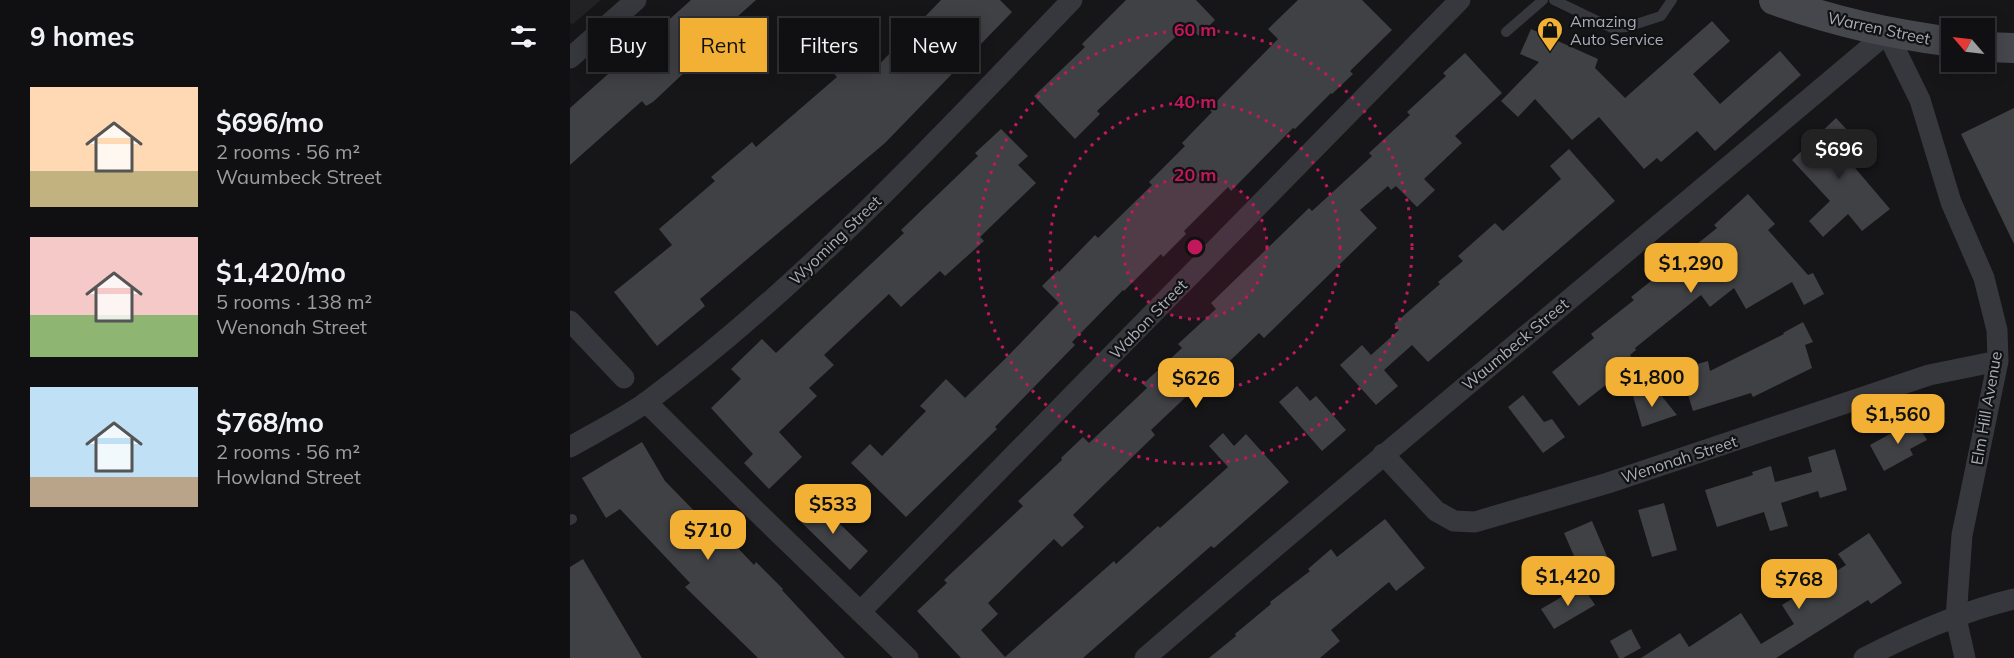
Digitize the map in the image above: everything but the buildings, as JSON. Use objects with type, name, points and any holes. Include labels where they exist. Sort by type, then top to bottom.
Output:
[{"type":"main road","name":"Warren Street","points":[[1774,0],[1809,13],[1887,33],[1941,40]]},
{"type":"main road","points":[[1995,47],[2014,48]]},
{"type":"street","points":[[570,58],[636,0]]},
{"type":"street","name":"Wyoming Street","points":[[570,447],[646,402],[734,332],[841,236],[1072,0]]},
{"type":"street","name":"Wabon Street","points":[[860,612],[1461,0]]},
{"type":"street","name":"Elm Hill Avenue","points":[[1887,33],[1920,100],[1951,202],[1984,278],[1998,330],[1998,361],[1962,535],[1956,618],[1965,658]]},
{"type":"street","name":"Waumbeck Street","points":[[1145,658],[1383,454],[1887,33]]},
{"type":"street","points":[[570,321],[624,378]]},
{"type":"street","name":"Wenonah Street","points":[[1383,454],[1436,511],[1454,521],[1475,522],[1608,483],[1929,375],[1998,361]]},
{"type":"street","points":[[646,402],[908,658]]},
{"type":"street","points":[[1864,658],[1956,618],[2014,599]]},
{"type":"lane","points":[[1506,32],[1544,0]]},
{"type":"lane","points":[[1554,0],[1612,28],[1627,27],[1661,16],[1672,0]]},
{"type":"shaded area","points":[[570,0],[601,0],[573,24],[570,23]]},
{"type":"place","name":"Amazing Auto Service","points":[[1550,53]]}]
